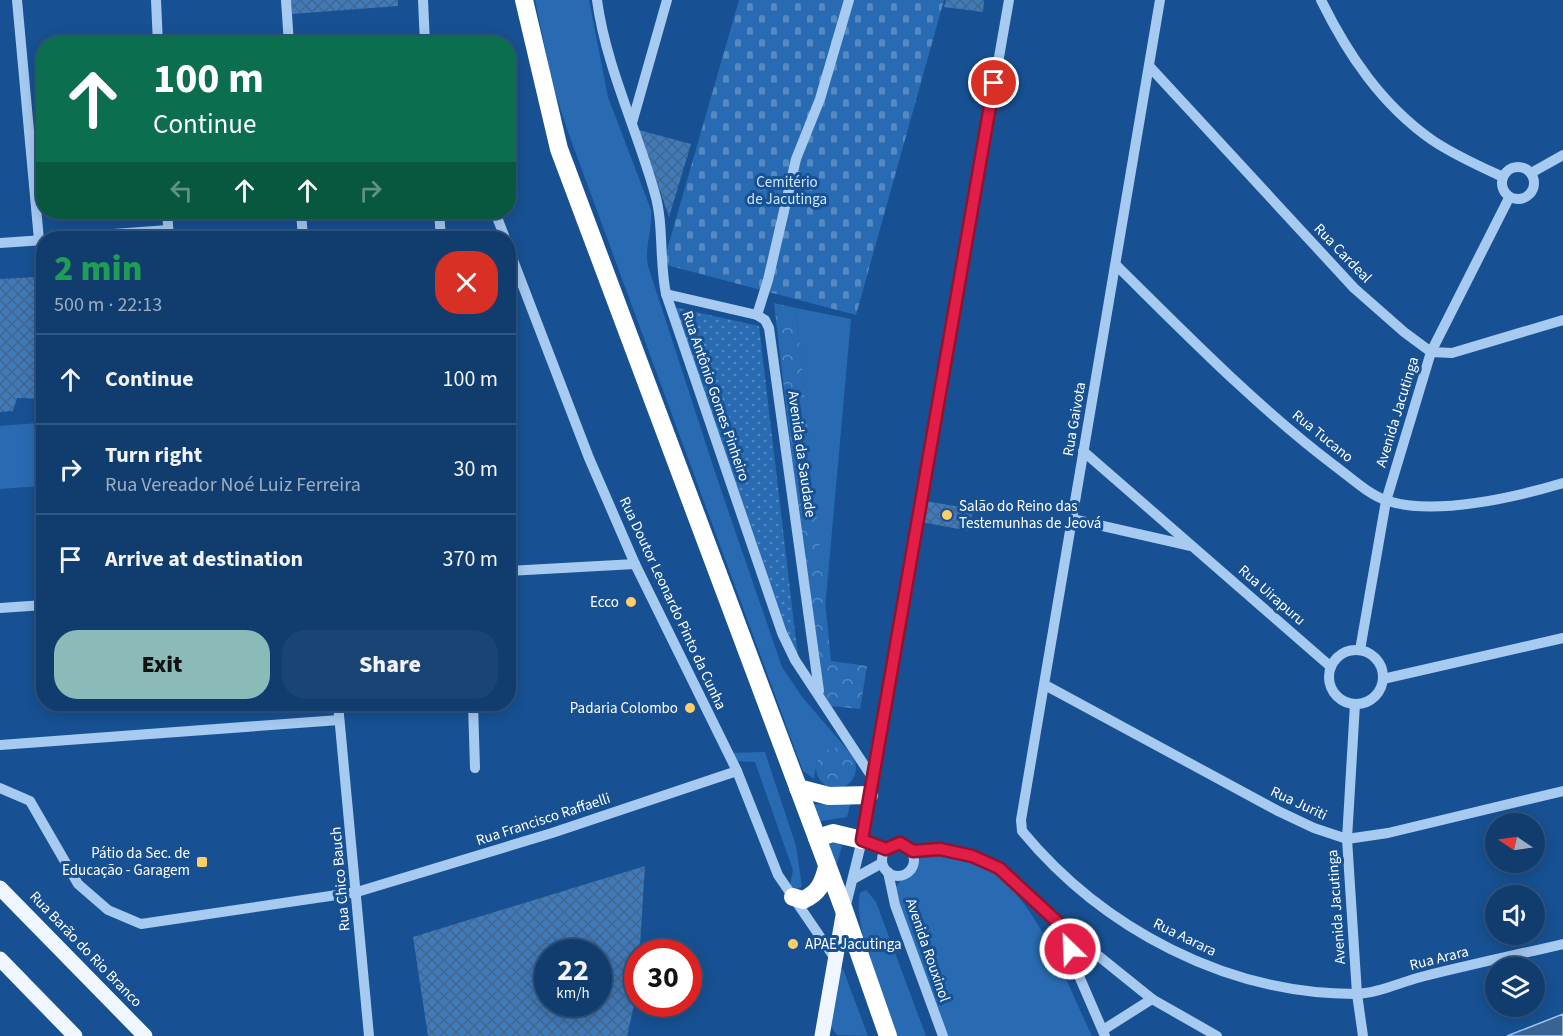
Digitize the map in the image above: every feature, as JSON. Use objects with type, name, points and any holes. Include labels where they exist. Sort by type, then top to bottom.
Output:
[{"type":"highway","points":[[524,0],[560,149],[844,910],[888,1036]]},
{"type":"highway","points":[[798,788],[829,796],[869,795]]},
{"type":"highway","points":[[817,838],[833,833],[862,840]]},
{"type":"highway","points":[[793,897],[803,900],[815,895],[827,867]]},
{"type":"main road","name":"Rua Barão do Rio Branco","points":[[0,888],[144,1036]]},
{"type":"main road","points":[[822,1036],[844,910]]},
{"type":"main road","points":[[0,959],[75,1036]]},
{"type":"street","points":[[18,0],[36,188]]},
{"type":"street","points":[[156,0],[158,36]]},
{"type":"street","points":[[286,0],[289,36]]},
{"type":"street","points":[[423,0],[425,36]]},
{"type":"street","name":"Rua Antônio Gomes Pinheiro","points":[[597,0],[613,70],[656,195],[660,220],[661,268],[666,294],[783,633],[795,660],[820,694],[872,777]]},
{"type":"street","points":[[632,123],[667,0]]},
{"type":"street","points":[[666,294],[757,315],[796,159],[820,99],[849,0]]},
{"type":"street","points":[[844,910],[862,840],[1009,0]]},
{"type":"street","name":"Rua Gaivota","points":[[1030,841],[1022,831],[1021,820],[1160,0]]},
{"type":"street","points":[[1321,0],[1341,40],[1368,80],[1398,112],[1433,141],[1503,177]]},
{"type":"street","name":"Rua Cardeal","points":[[1149,66],[1354,288],[1404,333],[1431,352]]},
{"type":"street","points":[[1531,173],[1563,155]]},
{"type":"street","points":[[1516,167],[1531,173],[1535,184],[1530,194],[1520,200],[1509,198],[1502,189],[1503,177],[1516,167]]},
{"type":"street","name":"Avenida Jacutinga","points":[[1360,650],[1386,501],[1431,352],[1509,198]]},
{"type":"street","points":[[0,243],[36,240]]},
{"type":"street","name":"Rua Tucano","points":[[1116,265],[1240,386],[1306,444],[1386,501]]},
{"type":"street","name":"Rua Doutor Leonardo Pinto da Cunha","points":[[516,268],[589,458],[635,564],[737,771],[778,875],[836,960]]},
{"type":"street","name":"Avenida da Saudade","points":[[757,315],[765,320],[769,328],[820,694]]},
{"type":"street","points":[[1431,352],[1452,353],[1563,320]]},
{"type":"street","name":"Rua Uirapuru","points":[[1083,451],[1331,667]]},
{"type":"street","points":[[1386,501],[1434,505],[1479,502],[1530,493],[1563,483]]},
{"type":"street","name":"Rua Uirapuru","points":[[1072,519],[1192,546]]},
{"type":"street","points":[[516,571],[635,564]]},
{"type":"street","points":[[0,608],[36,606]]},
{"type":"street","points":[[1383,679],[1563,638]]},
{"type":"street","points":[[1360,650],[1374,657],[1382,670],[1383,679],[1381,687],[1370,700],[1355,704],[1346,702],[1333,692],[1329,675],[1331,667],[1342,653],[1360,650]]},
{"type":"street","name":"Rua Juriti","points":[[1045,685],[1278,811],[1314,828],[1347,839],[1388,833],[1563,791]]},
{"type":"street","name":"Avenida Jacutinga","points":[[1355,704],[1347,839],[1357,994],[1363,1036]]},
{"type":"street","name":"Rua Chico Bauch","points":[[338,711],[369,1036]]},
{"type":"street","points":[[473,711],[475,768]]},
{"type":"street","points":[[0,745],[339,720]]},
{"type":"street","name":"Rua Francisco Raffaelli","points":[[0,788],[30,801],[78,884],[108,910],[141,924],[357,892],[552,833],[737,771]]},
{"type":"street","points":[[862,840],[886,849],[900,843],[913,851],[940,849],[972,856],[999,868],[1065,929],[1152,999],[1217,1036]]},
{"type":"street","name":"Rua Aarara","points":[[1030,841],[1076,885],[1128,924],[1187,958],[1232,975],[1281,986],[1357,994]]},
{"type":"street","points":[[885,868],[886,849]]},
{"type":"street","points":[[885,868],[895,876],[909,872],[914,866],[913,851]]},
{"type":"street","points":[[853,879],[885,868]]},
{"type":"street","name":"Avenida Rouxinol","points":[[885,868],[895,904],[943,1036]]},
{"type":"street","points":[[1065,929],[1076,969],[1104,1033],[1152,999]]},
{"type":"street","name":"Rua Arara","points":[[1357,994],[1563,944]]},
{"type":"green space","points":[[535,0],[589,0],[608,97],[651,210],[648,266],[782,667],[803,698],[851,754],[817,760],[814,779],[803,771],[567,129],[553,86]]},
{"type":"green space","name":"Cemitério de Jacutinga","points":[[739,0],[944,0],[856,315],[663,264]]},
{"type":"green space","points":[[774,303],[796,308],[831,661],[867,666],[860,709],[821,705]]},
{"type":"green space","points":[[673,307],[759,326],[799,666]]},
{"type":"green space","points":[[796,308],[851,319],[825,609]]},
{"type":"green space","points":[[36,423],[36,486],[0,489],[0,426]]},
{"type":"green space","points":[[836,748],[850,754],[856,768],[850,782],[836,788],[822,782],[816,768],[822,754]]},
{"type":"green space","points":[[765,752],[796,846],[802,887],[789,891],[793,870],[755,762],[731,761],[729,753]]},
{"type":"green space","points":[[851,801],[847,817],[816,822],[808,805]]},
{"type":"green space","points":[[825,838],[836,839],[842,846],[836,866]]},
{"type":"green space","points":[[935,853],[972,861],[994,873],[1013,890],[1045,936],[1092,1036],[947,1036],[910,940],[895,888],[915,860]]},
{"type":"green space","points":[[866,890],[876,902],[926,1036],[896,1036],[865,943],[859,906],[860,893]]},
{"type":"green space","points":[[843,969],[868,1036],[837,1035],[827,1021],[838,971]]},
{"type":"shaded area","points":[[1563,1014],[1563,1036],[1507,1036]]},
{"type":"building","points":[[291,0],[398,0],[398,6],[292,14]]},
{"type":"building","points":[[946,0],[984,0],[983,12],[944,7]]},
{"type":"building","points":[[639,130],[691,144],[669,217]]},
{"type":"building","points":[[36,277],[36,399],[17,398],[13,411],[0,412],[0,279]]},
{"type":"building","name":"Salão do Reino das Testemunhas de Jeová","points":[[925,501],[973,509],[970,531],[921,522]]},
{"type":"building","points":[[645,866],[640,939],[624,939],[624,1017],[631,1017],[627,1036],[428,1036],[413,937]]},
{"type":"place","name":"Salão do Reino das Testemunhas de Jeová","points":[[947,515]]},
{"type":"place","name":"Ecco","points":[[631,602]]},
{"type":"place","name":"Padaria Colombo","points":[[690,708]]},
{"type":"place","name":"Pátio da Sec. de Educação - Garagem","points":[[202,862]]},
{"type":"place","name":"APAE Jacutinga","points":[[793,944]]},
{"type":"route","points":[[994,83],[862,840],[886,849],[892,844],[900,843],[913,851],[940,849],[972,856],[999,868],[1028,892],[1065,929],[1070,949]]}]
